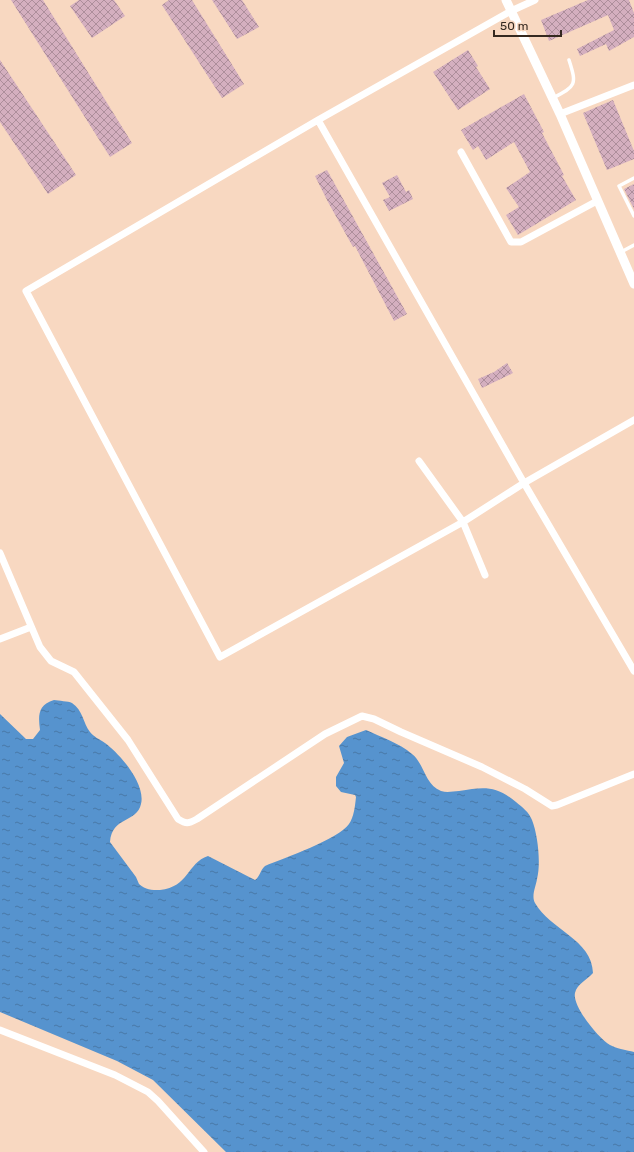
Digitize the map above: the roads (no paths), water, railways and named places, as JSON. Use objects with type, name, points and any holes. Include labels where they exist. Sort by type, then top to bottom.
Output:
[{"type":"street","points":[[506,0],[560,114],[634,284]]},
{"type":"street","points":[[535,0],[511,11],[318,120],[26,291],[220,657],[463,522],[524,483],[634,420]]},
{"type":"street","points":[[560,114],[634,85]]},
{"type":"street","points":[[318,120],[524,483],[634,671]]},
{"type":"street","points":[[461,152],[511,242],[521,242],[597,201]]},
{"type":"street","points":[[419,461],[463,522],[485,575]]},
{"type":"street","points":[[0,553],[40,648],[51,661],[74,672],[128,740],[178,819],[185,824],[189,824],[197,819],[325,734],[362,716],[374,718],[401,732],[482,767],[524,788],[552,806],[634,774]]},
{"type":"street","points":[[0,639],[31,627]]},
{"type":"street","points":[[0,1030],[115,1075],[148,1092],[204,1152]]},
{"type":"lane","points":[[552,98],[572,88],[574,84],[575,81],[569,60]]},
{"type":"lane","points":[[634,178],[619,186],[634,216]]},
{"type":"lane","points":[[620,252],[634,245]]},
{"type":"water","points":[[54,700],[70,702],[76,706],[90,732],[118,754],[136,779],[142,796],[139,810],[115,828],[110,842],[136,877],[139,884],[149,889],[160,890],[170,888],[182,880],[201,859],[208,856],[255,880],[265,866],[323,842],[343,830],[352,818],[356,797],[355,795],[341,792],[336,786],[336,777],[344,763],[339,746],[347,737],[366,730],[396,743],[412,754],[416,758],[431,784],[441,791],[448,792],[482,788],[495,790],[509,796],[529,815],[536,833],[539,866],[534,894],[535,903],[550,921],[578,943],[586,952],[591,961],[593,973],[580,985],[575,993],[575,999],[578,1006],[587,1022],[605,1042],[616,1048],[634,1052],[634,1152],[226,1152],[153,1080],[117,1061],[0,1012],[0,714],[26,739],[33,739],[40,730],[40,711],[45,705]]}]
